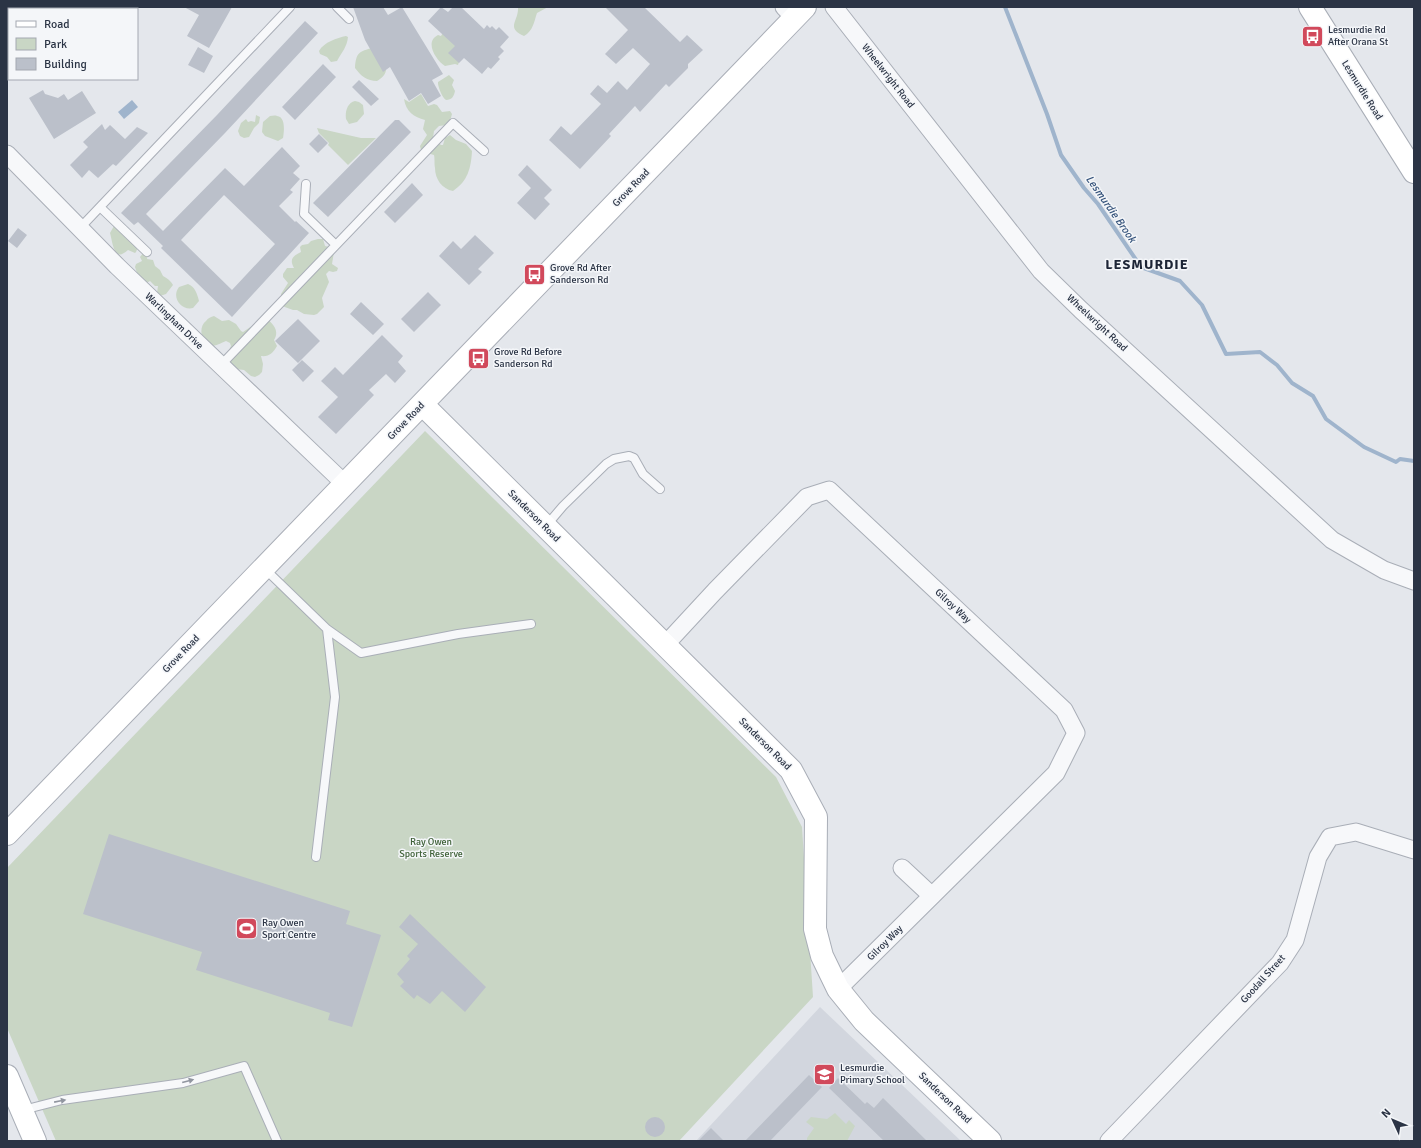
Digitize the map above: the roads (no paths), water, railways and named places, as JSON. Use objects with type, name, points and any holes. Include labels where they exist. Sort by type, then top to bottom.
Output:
[{"type":"street","name":"Wheelwright Road","points":[[834,7],[1041,270],[1081,310],[1332,540],[1384,570],[1414,581]]},
{"type":"street","name":"Lesmurdie Road","points":[[1310,7],[1414,172]]},
{"type":"street","name":"Grove Road","points":[[7,834],[422,404],[794,11]]},
{"type":"street","name":"Warlingham Drive","points":[[7,154],[117,266],[345,484]]},
{"type":"street","name":"Sanderson Road","points":[[422,404],[792,770],[816,817],[815,929],[822,956],[838,989],[864,1021],[990,1141]]},
{"type":"street","name":"Gilroy Way","points":[[665,645],[715,591],[807,497],[829,490],[1064,710],[1076,733],[1056,773],[838,989]]},
{"type":"street","name":"Goodall Street","points":[[1109,1141],[1280,963],[1295,940],[1318,857],[1330,837],[1356,832],[1414,850]]},
{"type":"street","points":[[902,868],[932,896]]},
{"type":"street","points":[[7,1076],[35,1141]]},
{"type":"lane","points":[[80,228],[290,7]]},
{"type":"lane","points":[[337,7],[349,18]]},
{"type":"lane","points":[[221,365],[453,123],[484,151]]},
{"type":"lane","points":[[306,184],[304,214],[336,245]]},
{"type":"lane","points":[[100,207],[147,252]]},
{"type":"lane","points":[[545,527],[578,490],[606,464],[614,459],[629,456],[634,458],[644,474],[660,489]]},
{"type":"lane","points":[[264,568],[327,629],[361,653],[458,634],[531,624]]},
{"type":"lane","points":[[316,857],[335,697],[327,629]]},
{"type":"lane","points":[[22,1111],[62,1100],[183,1083],[244,1066],[277,1141]]},
{"type":"water","points":[[132,100],[138,107],[124,119],[118,112]]},
{"type":"waterway","name":"Lesmurdie Brook","points":[[1005,7],[1047,114],[1061,155],[1084,188],[1098,204],[1141,267],[1180,281],[1202,305],[1226,354],[1260,352],[1277,365],[1292,383],[1313,396],[1326,419],[1364,447],[1396,462],[1400,459],[1414,461]]},
{"type":"place","name":"Lesmurdie Rd After Orana St","points":[[1313,36]]},
{"type":"place","name":"Grove Rd After Sanderson Rd","points":[[535,274]]},
{"type":"place","name":"Grove Rd Before Sanderson Rd","points":[[479,358]]},
{"type":"place","name":"Ray Owen Sport Centre","points":[[247,929]]},
{"type":"place","name":"Lesmurdie Primary School","points":[[824,1074]]},
{"type":"district","name":"LESMURDIE","points":[[1147,264]]},
{"type":"park label","name":"Ray Owen Sports Reserve","points":[[431,848]]}]
